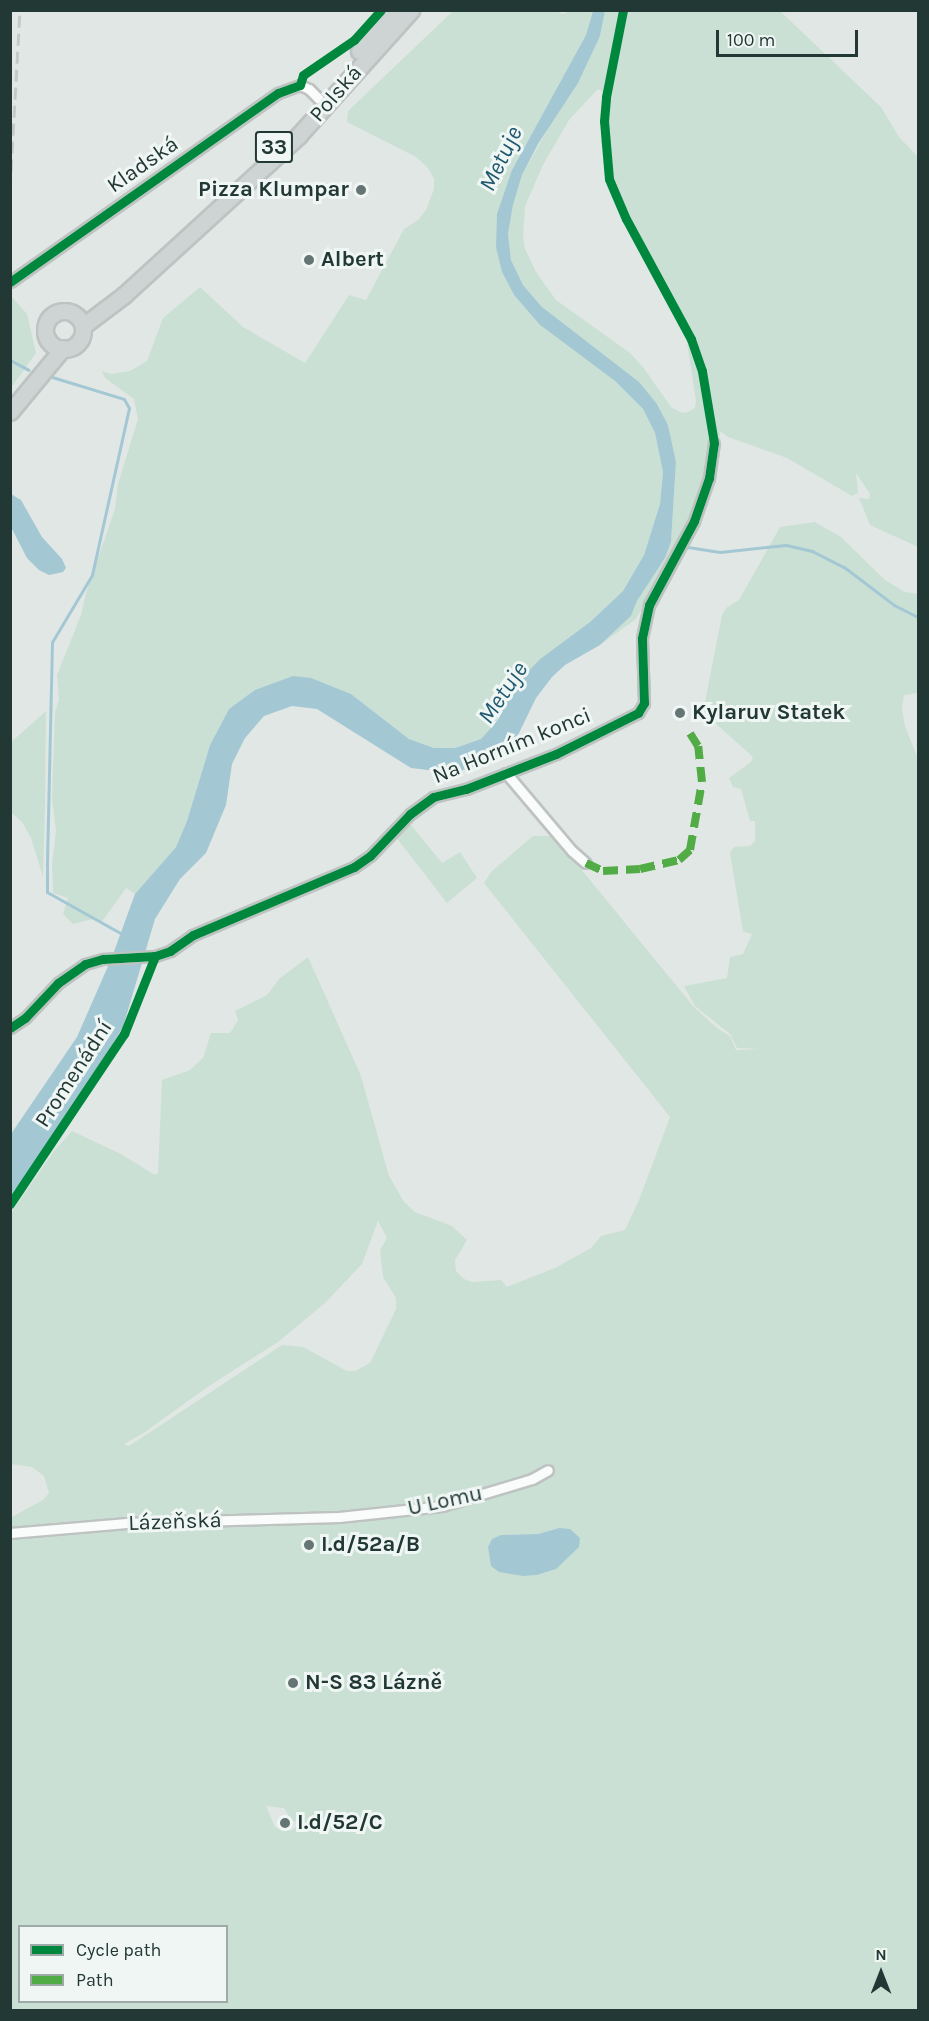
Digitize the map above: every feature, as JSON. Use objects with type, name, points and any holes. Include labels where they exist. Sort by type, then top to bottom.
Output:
[{"type":"main road","name":"Polská","points":[[323,102],[395,10]]},
{"type":"main road","name":"Polská","points":[[81,322],[124,295],[229,196],[411,10]]},
{"type":"main road","points":[[67,311],[81,322],[79,342],[72,347],[57,346],[45,330],[50,317],[58,312],[67,311]]},
{"type":"main road","points":[[10,408],[57,346]]},
{"type":"main road","points":[[10,412],[57,346]]},
{"type":"street","name":"Kladská","points":[[10,282],[278,93],[300,85],[309,89],[323,102]]},
{"type":"street","name":"Na Horním konci","points":[[10,1029],[25,1018],[58,983],[85,964],[103,959],[155,956],[170,951],[193,935],[354,867],[370,856],[422,804],[433,797],[466,789],[556,754],[638,713],[644,703],[642,638],[649,604],[694,521],[703,498],[714,443]]},
{"type":"street","name":"Na Horním konci","points":[[506,773],[572,851],[586,863]]},
{"type":"street","name":"U Lomu","points":[[339,1516],[441,1506],[532,1479],[548,1470]]},
{"type":"street","name":"Lázeňská","points":[[10,1533],[127,1523],[339,1516]]},
{"type":"green space","points":[[553,10],[563,14],[571,11],[593,11],[586,35],[512,170],[502,272],[514,295],[540,325],[615,381],[643,409],[655,433],[663,472],[660,504],[644,555],[623,591],[590,622],[540,659],[515,685],[498,720],[482,739],[455,748],[434,748],[409,739],[351,694],[229,709],[210,745],[187,821],[176,847],[135,894],[126,888],[101,923],[93,919],[73,924],[63,914],[68,898],[53,893],[52,864],[56,831],[52,798],[55,712],[59,700],[57,675],[81,615],[86,593],[115,509],[118,484],[138,419],[134,399],[105,378],[102,371],[111,374],[130,371],[147,361],[163,318],[200,287],[243,327],[305,363],[349,295],[366,300],[404,229],[418,220],[426,210],[434,189],[434,179],[428,168],[416,157],[347,122],[348,111],[453,11]]},
{"type":"green space","points":[[605,11],[780,11],[881,107],[899,137],[918,157],[918,547],[870,525],[859,498],[869,499],[870,494],[856,473],[858,493],[852,496],[787,458],[728,437],[720,431],[716,479],[636,619],[600,645],[631,616],[637,601],[665,558],[671,542],[676,462],[668,425],[657,404],[542,307],[523,285],[511,260],[508,234],[513,205],[522,175],[600,36]],"holes":[[[598,89],[602,91],[601,141],[607,187],[682,327],[687,342],[696,401],[695,408],[688,412],[682,413],[671,407],[643,367],[630,353],[556,300],[536,272],[525,249],[523,237],[525,206],[543,165],[569,120]]]},
{"type":"green space","points":[[12,297],[27,314],[36,353],[11,388]]},
{"type":"green space","points":[[815,522],[841,537],[885,580],[905,592],[918,594],[918,693],[904,695],[902,709],[905,726],[918,759],[918,2010],[11,2010],[10,1518],[43,1500],[49,1493],[44,1476],[32,1467],[11,1464],[11,1213],[54,1151],[72,1131],[121,1154],[155,1175],[158,1173],[162,1080],[190,1070],[203,1058],[211,1033],[230,1033],[238,1020],[235,1011],[267,995],[279,979],[308,957],[361,1076],[389,1176],[404,1202],[415,1212],[452,1226],[467,1240],[455,1260],[456,1271],[464,1279],[472,1282],[501,1280],[507,1287],[557,1267],[591,1248],[601,1236],[625,1230],[639,1200],[670,1117],[484,883],[492,871],[533,836],[554,836],[693,1006],[717,1028],[730,1036],[736,1050],[761,1049],[737,1048],[730,1034],[695,1006],[684,986],[727,978],[730,957],[743,954],[752,934],[743,932],[730,853],[734,847],[750,846],[755,841],[755,821],[750,821],[741,789],[733,787],[729,778],[751,762],[753,757],[703,712],[722,615],[726,608],[739,600],[780,527]],"holes":[[[378,1221],[387,1238],[380,1250],[383,1277],[396,1298],[396,1309],[370,1363],[355,1371],[347,1371],[303,1347],[282,1345],[129,1446],[124,1444],[278,1342],[325,1303],[362,1264]],[[559,1528],[556,1569],[537,1575],[523,1576],[501,1535],[538,1534]],[[266,1806],[284,1808],[292,1821],[297,1822],[297,1826],[292,1830],[283,1831],[275,1827]]]},
{"type":"green space","points":[[46,711],[43,877],[31,838],[22,822],[11,812],[10,743]]},
{"type":"green space","points":[[411,825],[442,863],[460,852],[477,878],[447,903],[395,836],[405,826]]},
{"type":"water","points":[[593,11],[605,11],[600,36],[578,83],[538,144],[522,175],[513,205],[508,234],[511,260],[523,285],[542,307],[639,382],[657,404],[668,425],[676,462],[671,542],[665,558],[637,601],[631,616],[600,645],[565,665],[552,677],[536,698],[519,733],[505,750],[483,764],[453,773],[411,768],[317,709],[292,706],[264,716],[245,738],[232,764],[226,805],[206,853],[180,879],[155,919],[123,1027],[67,1118],[11,1195],[11,1134],[77,1037],[112,957],[135,894],[176,847],[187,821],[210,745],[229,709],[255,690],[293,676],[311,678],[351,694],[409,739],[434,748],[455,748],[481,739],[498,720],[515,685],[540,659],[590,622],[623,591],[644,555],[660,504],[663,472],[655,433],[643,409],[615,381],[540,325],[514,295],[502,272],[496,247],[497,214],[512,170],[586,35]]},
{"type":"water","points":[[11,494],[21,500],[42,537],[62,559],[66,568],[63,572],[49,575],[39,570],[27,558],[11,527]]},
{"type":"water","points":[[559,1528],[570,1529],[580,1538],[579,1547],[556,1569],[537,1575],[523,1576],[499,1572],[491,1566],[488,1547],[492,1539],[501,1535],[538,1534]]},
{"type":"waterway","points":[[10,360],[29,370]]},
{"type":"waterway","points":[[52,377],[124,399],[129,408],[92,575],[52,642],[47,866],[47,892],[122,934]]},
{"type":"waterway","points":[[688,547],[720,552],[786,545],[812,551],[844,567],[894,605],[918,617]]},
{"type":"railway","points":[[10,189],[20,10]]},
{"type":"marked path","points":[[586,863],[603,871],[640,869],[679,860],[690,850],[702,782],[698,746],[690,733]]},
{"type":"cycle path","points":[[10,282],[278,93],[300,85],[303,75],[354,40],[381,10]]},
{"type":"cycle path","points":[[10,1028],[25,1018],[58,983],[85,964],[103,959],[155,956],[170,951],[193,935],[354,867],[370,856],[410,814],[433,797],[466,789],[556,754],[638,713],[644,703],[642,638],[649,605],[694,521],[709,478],[714,443],[702,371],[691,339],[626,219],[609,179],[604,121],[606,97],[623,10]]},
{"type":"cycle path","name":"Promenádní","points":[[10,1204],[124,1034],[155,956]]},
{"type":"place","name":"Pizza Klumpar","points":[[361,190]]},
{"type":"place","name":"Albert","points":[[309,260]]},
{"type":"place","name":"Kylaruv Statek","points":[[680,713]]},
{"type":"place","name":"I.d/52a/B","points":[[309,1545]]},
{"type":"place","name":"N-S 83 Lázně","points":[[293,1683]]},
{"type":"place","name":"I.d/52/C","points":[[285,1823]]},
{"type":"water label","name":"Metuje","points":[[501,159]]},
{"type":"water label","name":"Metuje","points":[[503,693]]}]
